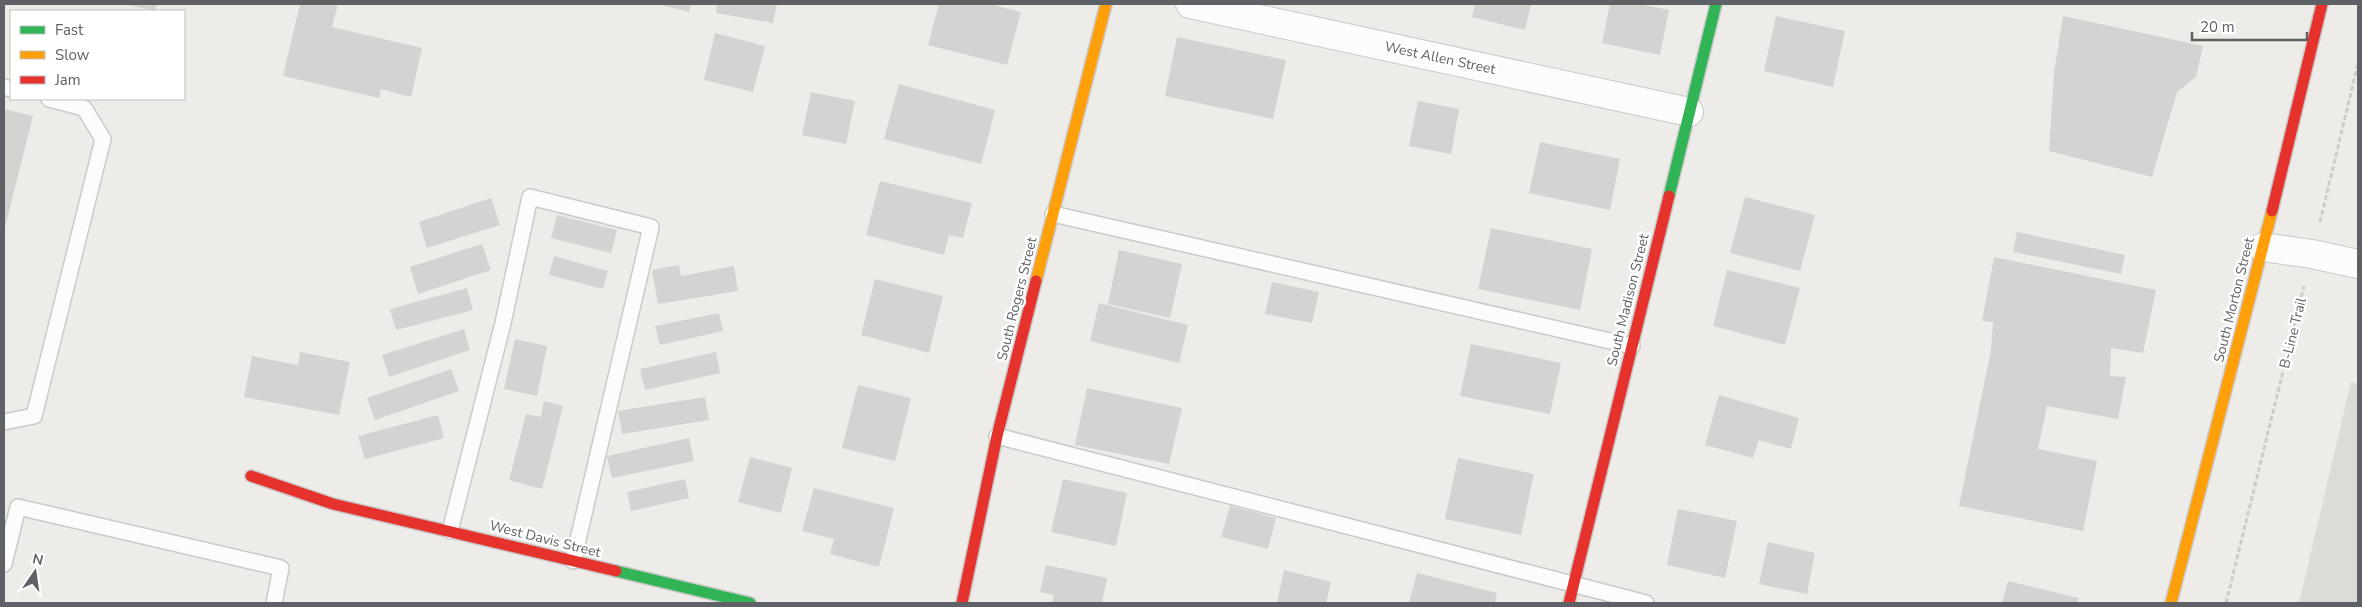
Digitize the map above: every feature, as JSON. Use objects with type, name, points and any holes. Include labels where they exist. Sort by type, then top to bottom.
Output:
[{"type":"street","name":"South Rogers Street","points":[[962,603],[998,436],[1106,4]]},
{"type":"street","name":"West Allen Street","points":[[1190,4],[1689,112]]},
{"type":"street","name":"South Madison Street","points":[[1569,603],[1716,4]]},
{"type":"street","name":"South Morton Street","points":[[2171,603],[2263,247],[2322,4]]},
{"type":"street","points":[[2263,247],[2312,254],[2358,264]]},
{"type":"street","name":"West Davis Street","points":[[251,476],[332,504],[750,603]]},
{"type":"lane","points":[[4,422],[34,416],[103,139],[84,108],[53,100]]},
{"type":"lane","points":[[450,531],[503,323],[530,197],[539,199],[651,227],[573,561]]},
{"type":"lane","points":[[1054,214],[1632,346]]},
{"type":"lane","points":[[998,436],[1646,603]]},
{"type":"lane","points":[[4,564],[18,507],[281,568],[274,603]]},
{"type":"lane","points":[[676,603],[680,586]]},
{"type":"path","name":"B-Line Trail","points":[[2226,603],[2358,63]]},
{"type":"shaded area","points":[[2351,382],[2358,384],[2358,603],[2299,603]]},
{"type":"building","points":[[123,4],[157,4],[155,10]]},
{"type":"building","points":[[300,4],[338,4],[332,27],[422,48],[411,97],[381,89],[379,98],[283,76]]},
{"type":"building","points":[[658,4],[691,4],[689,12]]},
{"type":"building","points":[[717,4],[777,4],[773,23],[716,13]]},
{"type":"building","points":[[939,4],[990,4],[1021,12],[1007,65],[928,45]]},
{"type":"building","points":[[1475,4],[1531,4],[1525,30],[1472,17]]},
{"type":"building","points":[[1610,4],[1640,4],[1669,10],[1660,55],[1602,43]]},
{"type":"building","points":[[1776,16],[1845,31],[1833,87],[1764,71]]},
{"type":"building","points":[[2063,16],[2203,46],[2196,77],[2177,92],[2152,177],[2049,151],[2054,73]]},
{"type":"building","points":[[715,33],[765,46],[753,92],[704,80]]},
{"type":"building","points":[[1177,37],[1286,60],[1273,119],[1165,96]]},
{"type":"building","points":[[899,84],[995,110],[981,164],[884,139]]},
{"type":"building","points":[[811,92],[855,101],[846,144],[802,135]]},
{"type":"building","points":[[1418,101],[1459,109],[1451,154],[1409,146]]},
{"type":"building","points":[[4,109],[33,116],[4,231]]},
{"type":"building","points":[[1540,142],[1620,159],[1610,210],[1529,193]]},
{"type":"building","points":[[880,181],[972,203],[963,238],[949,235],[944,255],[866,235]]},
{"type":"building","points":[[1745,197],[1815,215],[1800,271],[1730,253]]},
{"type":"building","points":[[491,198],[500,225],[427,248],[419,222]]},
{"type":"building","points":[[557,215],[617,230],[611,253],[551,238]]},
{"type":"building","points":[[1491,228],[1592,249],[1580,310],[1478,289]]},
{"type":"building","points":[[2017,232],[2125,255],[2121,274],[2013,252]]},
{"type":"building","points":[[482,244],[491,270],[418,294],[410,267]]},
{"type":"building","points":[[1119,250],[1182,264],[1170,318],[1108,304]]},
{"type":"building","points":[[554,256],[608,271],[603,289],[549,275]]},
{"type":"building","points":[[1994,257],[2156,290],[2143,353],[2111,348],[2110,376],[2126,377],[2118,419],[2047,406],[2038,449],[2097,461],[2083,531],[1959,506],[1991,350],[1993,322],[1982,321]]},
{"type":"building","points":[[679,265],[681,276],[734,266],[738,291],[658,304],[652,270]]},
{"type":"building","points":[[1727,270],[1800,288],[1785,345],[1713,326]]},
{"type":"building","points":[[875,279],[943,296],[929,353],[861,335]]},
{"type":"building","points":[[1272,282],[1319,292],[1312,323],[1265,314]]},
{"type":"building","points":[[467,288],[473,310],[396,330],[390,309]]},
{"type":"building","points":[[1099,303],[1188,325],[1179,363],[1090,341]]},
{"type":"building","points":[[719,313],[723,331],[660,345],[655,326]]},
{"type":"building","points":[[464,329],[470,350],[389,377],[382,355]]},
{"type":"building","points":[[515,339],[547,346],[537,396],[504,389]]},
{"type":"building","points":[[1471,344],[1561,363],[1550,414],[1460,396]]},
{"type":"building","points":[[300,352],[350,362],[339,415],[244,397],[252,356],[298,365]]},
{"type":"building","points":[[716,352],[720,373],[645,390],[640,369]]},
{"type":"building","points":[[451,369],[459,391],[375,420],[367,398]]},
{"type":"building","points":[[858,385],[911,398],[895,461],[842,448]]},
{"type":"building","points":[[1087,388],[1182,408],[1169,464],[1075,445]]},
{"type":"building","points":[[1719,395],[1799,418],[1791,449],[1759,440],[1753,458],[1705,445]]},
{"type":"building","points":[[705,397],[709,420],[622,434],[618,411]]},
{"type":"building","points":[[544,401],[563,406],[542,489],[509,480],[526,414],[541,417]]},
{"type":"building","points":[[438,415],[444,438],[365,459],[358,436]]},
{"type":"building","points":[[689,438],[694,461],[612,478],[607,456]]},
{"type":"building","points":[[750,457],[792,468],[781,513],[738,502]]},
{"type":"building","points":[[1458,458],[1534,474],[1521,535],[1445,519]]},
{"type":"building","points":[[685,479],[689,498],[631,511],[627,492]]},
{"type":"building","points":[[1063,479],[1127,493],[1116,546],[1051,532]]},
{"type":"building","points":[[814,488],[894,508],[879,567],[830,554],[834,539],[802,531]]},
{"type":"building","points":[[1230,506],[1276,518],[1268,549],[1221,537]]},
{"type":"building","points":[[1678,509],[1737,521],[1725,578],[1667,565]]},
{"type":"building","points":[[1768,542],[1815,553],[1807,594],[1759,584]]},
{"type":"building","points":[[1046,565],[1107,578],[1102,603],[1052,603],[1054,595],[1040,592]]},
{"type":"building","points":[[1284,570],[1331,582],[1326,603],[1277,603]]},
{"type":"building","points":[[1417,573],[1497,593],[1495,603],[1409,603]]},
{"type":"building","points":[[2008,581],[2079,598],[2077,603],[2002,603]]},
{"type":"traffic: fast","points":[[1669,196],[1716,4]]},
{"type":"traffic: fast","points":[[616,571],[750,603]]},
{"type":"traffic: slow","points":[[1036,281],[1106,4]]},
{"type":"traffic: slow","points":[[2171,603],[2272,211]]},
{"type":"traffic: jam","points":[[2272,211],[2322,4]]},
{"type":"traffic: jam","points":[[1569,603],[1669,196]]},
{"type":"traffic: jam","points":[[962,603],[997,436],[1036,281]]},
{"type":"traffic: jam","points":[[251,476],[333,504],[616,571]]}]
